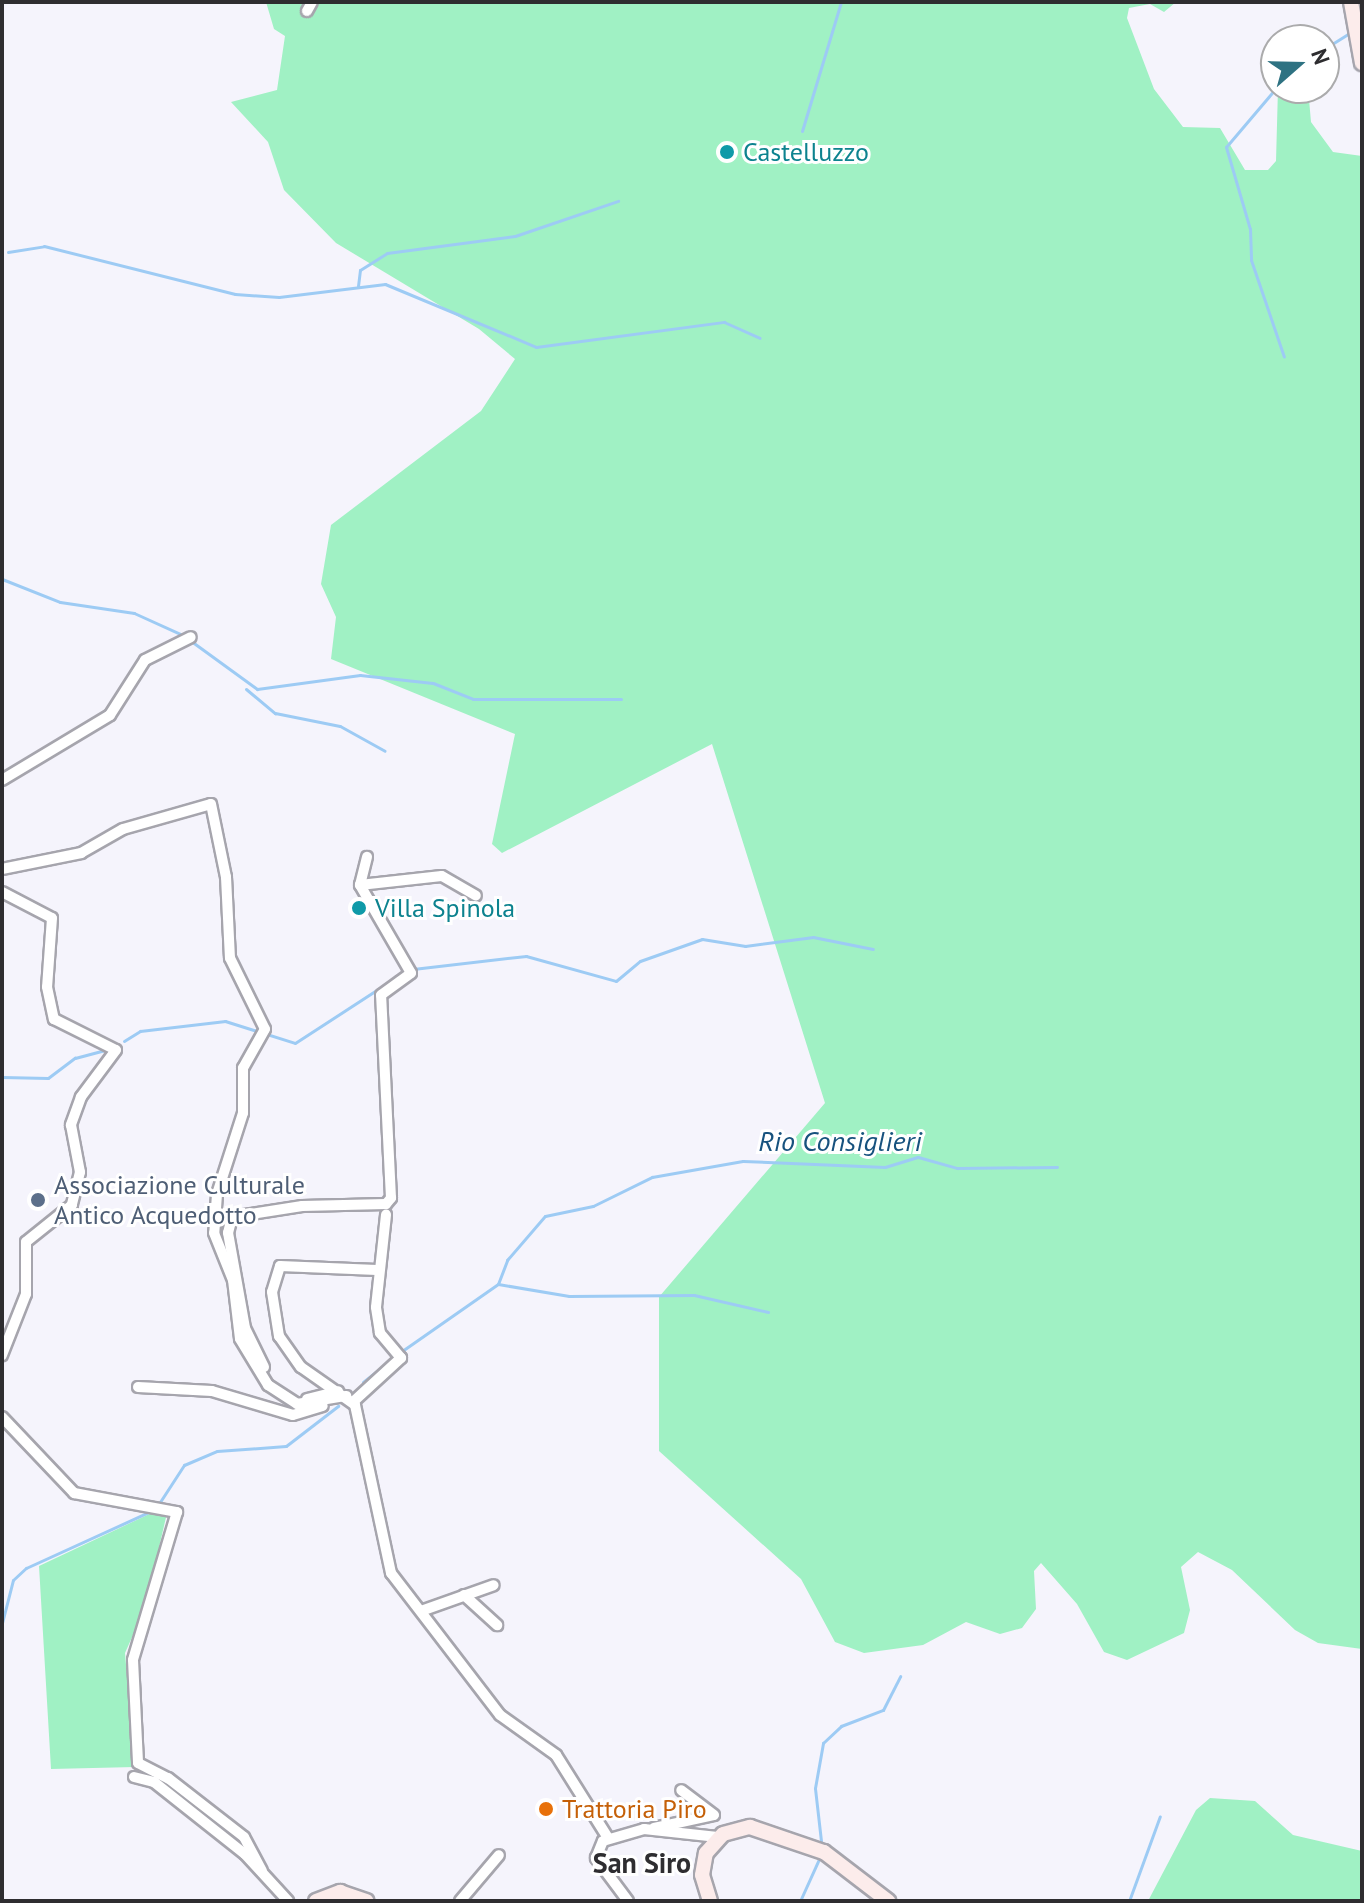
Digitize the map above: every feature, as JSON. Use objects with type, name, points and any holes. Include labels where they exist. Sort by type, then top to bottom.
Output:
[{"type":"main road","points":[[1351,2],[1353,39],[1362,63]]},
{"type":"main road","points":[[710,1901],[703,1866],[718,1837],[760,1828],[824,1852],[888,1901]]},
{"type":"main road","points":[[316,1901],[340,1892],[366,1901]]},
{"type":"street","points":[[2,780],[110,715],[148,657],[189,640]]},
{"type":"street","points":[[2,869],[81,853],[123,829],[211,804],[226,877],[230,958],[263,1023],[260,1036],[243,1068],[243,1113],[217,1194],[214,1233],[233,1280],[240,1339],[260,1373],[290,1401],[325,1405]]},
{"type":"street","points":[[347,1397],[305,1399],[270,1377],[245,1328],[229,1224],[245,1213],[386,1204],[391,1198],[381,995],[409,970],[360,885],[367,857]]},
{"type":"street","points":[[360,885],[442,876],[476,896]]},
{"type":"street","points":[[2,892],[52,918],[47,987],[54,1019],[115,1047],[81,1097],[71,1125],[80,1172],[72,1205],[26,1242],[26,1294],[2,1355]]},
{"type":"street","points":[[138,1387],[212,1391],[293,1415],[347,1397],[399,1351],[378,1329],[377,1270],[386,1215]]},
{"type":"street","points":[[377,1270],[291,1263],[274,1273],[284,1345],[301,1367],[347,1397],[387,1566],[500,1715],[556,1755],[608,1838]]},
{"type":"street","points":[[2,1417],[74,1493],[171,1505],[178,1516],[133,1660],[138,1763],[168,1778],[244,1837],[262,1871]]},
{"type":"street","points":[[421,1611],[494,1585]]},
{"type":"street","points":[[464,1595],[497,1625]]},
{"type":"street","points":[[134,1777],[154,1782],[262,1871],[288,1901]]},
{"type":"street","points":[[628,1901],[596,1858],[608,1838],[714,1815],[681,1790]]},
{"type":"street","points":[[654,1829],[718,1837]]},
{"type":"street","points":[[460,1901],[499,1855]]},
{"type":"green space","points":[[266,2],[1176,2],[1164,12],[1150,4],[1129,8],[1127,18],[1154,89],[1183,127],[1220,128],[1245,170],[1268,170],[1276,161],[1278,104],[1309,104],[1311,122],[1333,152],[1362,156],[1362,1649],[1318,1643],[1295,1630],[1232,1570],[1198,1552],[1181,1567],[1190,1610],[1184,1633],[1127,1660],[1104,1652],[1077,1604],[1041,1563],[1034,1571],[1036,1609],[1022,1628],[1000,1634],[966,1622],[923,1645],[864,1653],[835,1642],[801,1579],[659,1451],[659,1297],[825,1103],[712,744],[502,853],[492,844],[515,734],[331,659],[336,617],[321,584],[331,525],[481,411],[515,359],[479,329],[336,243],[284,190],[268,142],[231,102],[277,90],[285,36],[274,29]]},
{"type":"green space","points":[[160,1509],[167,1513],[145,1608],[125,1653],[135,1767],[51,1769],[39,1566]]},
{"type":"green space","points":[[1210,1798],[1255,1801],[1293,1835],[1362,1851],[1362,1901],[1148,1901],[1196,1810]]},
{"type":"waterway","points":[[802,131],[841,2]]},
{"type":"waterway","points":[[1340,39],[1350,33]]},
{"type":"waterway","points":[[1262,104],[1226,147],[1250,229],[1251,260],[1284,357]]},
{"type":"waterway","points":[[358,286],[360,270],[387,253],[515,236],[618,201]]},
{"type":"waterway","points":[[8,252],[44,246],[235,294],[279,297],[385,284],[536,347],[724,322],[760,338]]},
{"type":"waterway","points":[[2,579],[60,602],[134,613],[185,636]]},
{"type":"waterway","points":[[191,641],[257,689],[360,675],[433,683],[473,699],[621,699]]},
{"type":"waterway","points":[[246,689],[275,713],[340,726],[385,751]]},
{"type":"waterway","points":[[413,969],[526,956],[616,981],[640,961],[702,939],[745,946],[813,937],[873,949]]},
{"type":"waterway","points":[[124,1041],[140,1031],[225,1021],[295,1043],[406,971]]},
{"type":"waterway","points":[[2,1077],[48,1078],[75,1058],[108,1049]]},
{"type":"waterway","name":"Rio Consiglieri","points":[[402,1351],[498,1284],[507,1260],[545,1216],[593,1206],[652,1177],[743,1161],[885,1167],[918,1157],[957,1168],[1057,1167]]},
{"type":"waterway","points":[[498,1284],[569,1296],[694,1295],[768,1312]]},
{"type":"waterway","name":"Rio Consiglieri","points":[[363,1382],[396,1356]]},
{"type":"waterway","name":"Rio Consiglieri","points":[[158,1505],[184,1465],[217,1451],[286,1446],[338,1406]]},
{"type":"waterway","name":"Rio Consiglieri","points":[[2,1623],[13,1580],[26,1568],[153,1510]]},
{"type":"waterway","points":[[821,1841],[815,1788],[823,1743],[841,1726],[883,1710],[900,1676]]},
{"type":"waterway","points":[[1129,1901],[1160,1816]]},
{"type":"waterway","points":[[800,1901],[819,1859]]},
{"type":"place","name":"Castelluzzo","points":[[727,152]]},
{"type":"place","name":"Villa Spinola","points":[[359,908]]},
{"type":"place","name":"Associazione Culturale Antico Acquedotto","points":[[38,1200]]},
{"type":"place","name":"Trattoria Piro","points":[[546,1809]]},
{"type":"district","name":"San Siro","points":[[642,1863]]}]
